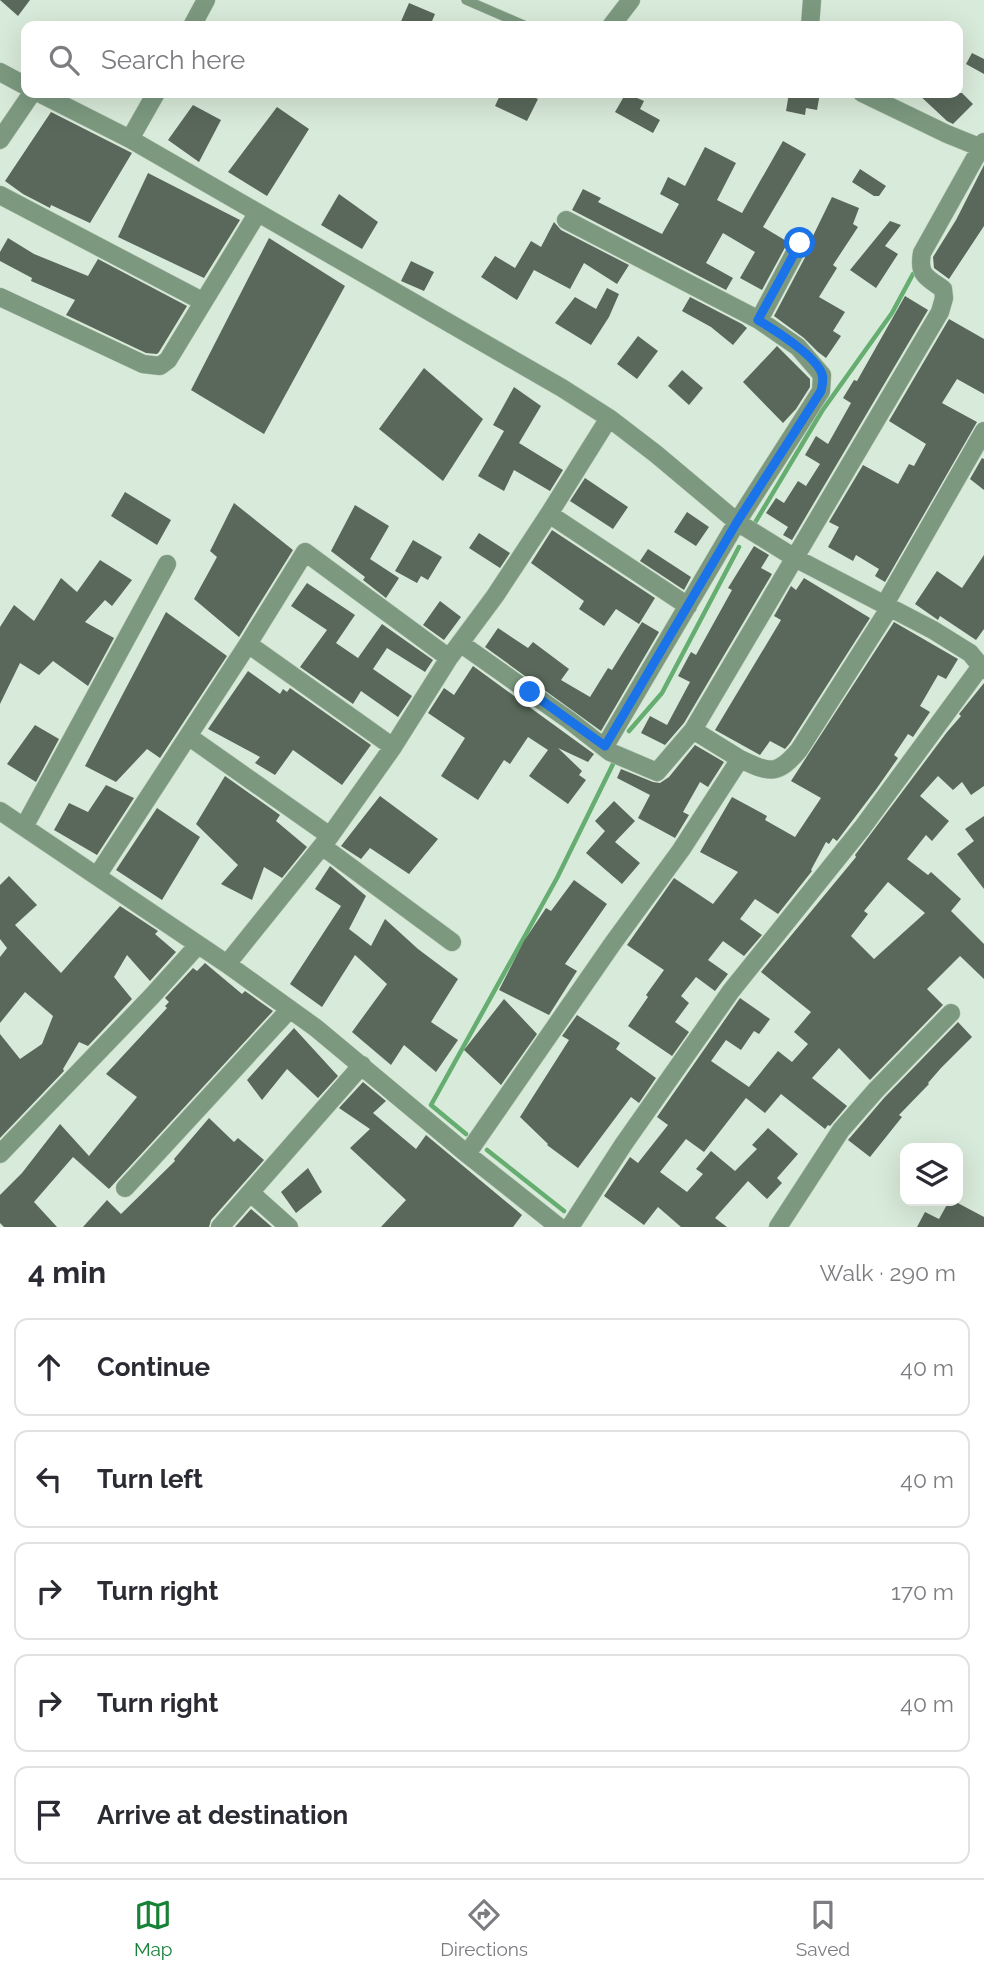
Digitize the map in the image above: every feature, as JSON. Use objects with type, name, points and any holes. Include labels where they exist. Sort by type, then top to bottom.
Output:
[{"type":"street","points":[[195,21],[206,0]]},
{"type":"street","points":[[615,21],[631,0]]},
{"type":"street","points":[[811,21],[813,0]]},
{"type":"street","points":[[0,72],[21,83]]},
{"type":"street","points":[[0,140],[29,98]]},
{"type":"street","points":[[49,98],[130,139],[562,388],[609,418],[693,483],[737,522],[796,558],[980,657],[862,828],[731,991],[623,1145],[570,1227]]},
{"type":"street","points":[[130,139],[153,98]]},
{"type":"street","points":[[460,643],[610,752],[657,772],[693,730],[940,312],[944,298],[943,289],[923,275],[919,267],[922,253],[981,146],[947,134],[872,98]]},
{"type":"street","points":[[0,195],[202,301]]},
{"type":"street","points":[[0,297],[144,365],[160,366],[168,360],[257,214]]},
{"type":"street","points":[[566,220],[758,320],[798,347],[818,368],[823,383],[821,391],[737,522],[605,746]]},
{"type":"street","points":[[758,320],[800,243]]},
{"type":"street","points":[[227,964],[326,841],[393,747],[449,658],[495,596],[549,514],[609,418]]},
{"type":"street","points":[[693,730],[740,759],[772,771],[788,764],[887,606],[982,440]]},
{"type":"street","points":[[549,514],[688,606]]},
{"type":"street","points":[[97,876],[248,644],[304,552],[449,658]]},
{"type":"street","points":[[24,827],[167,564]]},
{"type":"street","points":[[248,644],[393,747]]},
{"type":"street","points":[[188,736],[326,841],[452,942]]},
{"type":"street","points":[[467,1154],[613,943],[676,858],[740,759]]},
{"type":"street","points":[[0,811],[290,1009],[559,1227]]},
{"type":"street","points":[[0,1154],[198,945]]},
{"type":"street","points":[[125,1188],[290,1009]]},
{"type":"street","points":[[778,1227],[841,1130],[951,1013]]},
{"type":"street","points":[[220,1227],[252,1194],[362,1065]]},
{"type":"street","points":[[252,1194],[289,1227]]},
{"type":"lane","points":[[466,0],[514,21]]},
{"type":"building","points":[[0,0],[30,0],[18,16]]},
{"type":"building","points":[[409,3],[435,14],[432,21],[401,21]]},
{"type":"building","points":[[972,53],[984,59],[984,74],[966,64]]},
{"type":"building","points":[[963,94],[973,104],[953,124],[922,98],[963,98]]},
{"type":"building","points":[[499,98],[538,99],[527,121],[495,106]]},
{"type":"building","points":[[623,98],[637,98],[644,101],[640,109],[660,120],[653,133],[615,112]]},
{"type":"building","points":[[788,98],[819,98],[817,110],[806,108],[805,115],[786,111]]},
{"type":"building","points":[[193,105],[221,120],[199,162],[168,140]]},
{"type":"building","points":[[277,107],[309,129],[267,196],[228,172]]},
{"type":"building","points":[[51,112],[132,153],[90,223],[51,205],[50,208],[5,181]]},
{"type":"building","points":[[783,141],[806,154],[763,227],[788,242],[762,290],[740,278],[755,252],[723,233],[706,263],[733,278],[726,290],[572,210],[583,189],[601,198],[598,202],[662,234],[679,204],[660,194],[668,177],[685,186],[705,147],[736,163],[717,200],[742,213]]},
{"type":"building","points":[[984,165],[984,226],[949,279],[934,268],[933,257],[956,220]]},
{"type":"building","points":[[860,169],[886,186],[879,196],[874,196],[852,182]]},
{"type":"building","points":[[148,173],[240,220],[204,278],[118,237]]},
{"type":"building","points":[[339,194],[378,222],[362,249],[321,225]]},
{"type":"building","points":[[832,197],[859,208],[853,224],[858,227],[833,265],[837,268],[819,297],[845,312],[833,331],[841,336],[826,358],[774,316],[810,248],[811,240]]},
{"type":"building","points":[[890,221],[901,225],[885,246],[898,254],[876,288],[850,270]]},
{"type":"building","points":[[554,222],[561,230],[629,265],[617,284],[584,263],[570,289],[534,270],[517,300],[481,277],[495,256],[515,268],[531,241],[541,247]]},
{"type":"building","points":[[8,238],[34,254],[88,276],[98,259],[187,306],[159,352],[146,353],[66,315],[75,300],[31,281],[32,278],[0,261],[0,252]]},
{"type":"building","points":[[269,238],[345,286],[264,434],[191,390]]},
{"type":"building","points":[[411,261],[434,272],[424,291],[401,281]]},
{"type":"building","points":[[607,288],[619,294],[609,317],[591,345],[555,323],[575,297],[596,309]]},
{"type":"building","points":[[905,296],[928,310],[792,540],[783,535],[788,527],[766,513],[776,498],[784,503],[798,481],[806,486],[820,464],[805,455],[816,436],[828,444],[851,403],[843,398],[854,380],[857,381]]},
{"type":"building","points":[[690,297],[747,328],[733,345],[711,327],[682,311]]},
{"type":"building","points":[[949,319],[984,339],[984,394],[957,379],[942,403],[977,422],[885,582],[875,576],[879,569],[856,555],[853,561],[828,547],[839,527],[829,522],[863,465],[898,484],[909,464],[914,466],[926,444],[889,421]]},
{"type":"building","points":[[638,336],[658,351],[637,379],[617,364]]},
{"type":"building","points":[[777,346],[810,379],[810,387],[783,423],[743,382]]},
{"type":"building","points":[[424,368],[483,419],[443,481],[379,429]]},
{"type":"building","points":[[682,370],[703,388],[689,405],[668,386]]},
{"type":"building","points":[[514,387],[541,406],[519,443],[563,470],[550,491],[514,470],[504,491],[478,476],[504,431],[493,425]]},
{"type":"building","points":[[982,458],[984,459],[984,490],[970,479]]},
{"type":"building","points":[[585,478],[628,507],[613,529],[570,501]]},
{"type":"building","points":[[125,492],[171,520],[157,545],[111,516]]},
{"type":"building","points":[[234,503],[293,550],[239,637],[194,599],[217,557],[210,551]]},
{"type":"building","points":[[355,505],[389,526],[370,559],[399,578],[386,598],[363,580],[365,577],[331,551]]},
{"type":"building","points":[[687,512],[709,527],[696,546],[674,532]]},
{"type":"building","points":[[552,530],[655,598],[639,624],[616,609],[604,626],[579,609],[584,601],[531,563]]},
{"type":"building","points":[[479,533],[510,553],[500,568],[469,548]]},
{"type":"building","points":[[413,540],[442,557],[428,580],[421,576],[417,583],[395,571]]},
{"type":"building","points":[[754,546],[769,555],[761,568],[772,574],[684,723],[665,745],[641,733],[650,716],[667,725],[690,682],[678,676],[691,652],[696,655],[732,590],[728,588]]},
{"type":"building","points":[[648,549],[691,577],[684,590],[640,561]]},
{"type":"building","points":[[984,555],[984,629],[976,640],[940,616],[938,620],[915,604],[937,571],[962,588]]},
{"type":"building","points":[[100,560],[132,580],[112,606],[105,600],[85,622],[114,638],[88,686],[53,661],[39,675],[20,663],[0,704],[0,627],[14,605],[34,621],[61,578],[77,592]]},
{"type":"building","points":[[804,578],[870,618],[790,743],[785,749],[770,741],[760,755],[715,730],[781,620],[774,616],[791,586],[796,590]]},
{"type":"building","points":[[307,583],[355,615],[336,643],[358,658],[382,624],[433,660],[425,672],[387,648],[373,669],[412,696],[398,717],[361,691],[353,704],[300,667],[327,630],[291,606]]},
{"type":"building","points":[[440,601],[461,617],[444,640],[423,625]]},
{"type":"building","points":[[166,612],[227,656],[160,758],[147,749],[116,782],[85,766]]},
{"type":"building","points":[[642,622],[659,632],[601,731],[485,647],[498,628],[528,648],[533,642],[569,669],[561,680],[590,697],[608,668],[612,670]]},
{"type":"building","points":[[894,622],[958,659],[946,679],[938,675],[920,706],[930,712],[913,737],[908,734],[894,755],[898,758],[877,788],[837,841],[833,838],[829,844],[826,842],[812,871],[778,914],[755,899],[740,919],[762,935],[744,956],[723,941],[708,960],[728,974],[715,991],[696,977],[681,996],[689,1003],[675,1022],[689,1032],[672,1056],[628,1026],[664,970],[627,945],[674,878],[713,904],[738,872],[700,852],[732,797],[767,816],[765,820],[795,837],[821,798],[791,781]]},
{"type":"building","points":[[473,666],[594,754],[588,762],[558,748],[582,771],[579,775],[586,780],[568,804],[529,776],[548,750],[528,737],[510,764],[504,760],[478,800],[441,776],[465,738],[428,713],[444,688],[454,695]]},
{"type":"building","points":[[248,671],[280,694],[283,689],[287,692],[290,688],[371,745],[342,785],[293,750],[275,775],[255,763],[260,757],[208,729]]},
{"type":"building","points":[[984,683],[984,786],[971,795],[962,782],[953,790],[938,776],[920,796],[949,821],[932,841],[926,835],[907,859],[928,875],[931,872],[961,899],[951,911],[984,944],[984,979],[960,956],[927,989],[943,1005],[870,1080],[839,1048],[812,1078],[847,1106],[825,1129],[781,1094],[765,1113],[746,1098],[704,1152],[686,1139],[660,1172],[687,1192],[703,1174],[696,1169],[711,1151],[735,1171],[757,1149],[752,1145],[768,1128],[798,1154],[777,1178],[782,1183],[767,1199],[748,1181],[715,1218],[727,1227],[681,1227],[658,1207],[644,1225],[604,1196],[630,1157],[638,1163],[668,1125],[657,1117],[740,998],[770,1019],[759,1034],[754,1031],[741,1050],[726,1040],[711,1061],[749,1087],[778,1051],[792,1062],[808,1044],[794,1032],[811,1012],[761,972],[856,857],[961,716],[959,714]],"holes":[[[888,882],[925,913],[874,959],[851,936],[868,914],[864,911]]]},
{"type":"building","points":[[35,725],[59,739],[36,782],[7,764]]},
{"type":"building","points":[[695,745],[724,762],[708,787],[700,782],[683,812],[689,815],[675,838],[638,818],[650,795],[617,778],[621,769],[660,783],[669,777]]},
{"type":"building","points":[[225,776],[280,815],[276,821],[307,847],[282,878],[264,867],[252,900],[221,884],[238,865],[196,824]]},
{"type":"building","points":[[106,785],[134,798],[97,855],[54,830],[69,803],[88,812]]},
{"type":"building","points":[[380,796],[438,839],[409,874],[370,848],[361,859],[341,846]]},
{"type":"building","points":[[614,801],[635,821],[615,842],[640,863],[622,884],[586,853],[605,831],[595,821]]},
{"type":"building","points":[[157,808],[200,837],[162,900],[116,870]]},
{"type":"building","points":[[984,816],[984,889],[957,854],[974,841],[965,829]]},
{"type":"building","points":[[330,866],[366,896],[349,929],[371,946],[385,919],[418,949],[458,979],[431,1022],[458,1040],[436,1072],[404,1045],[391,1065],[352,1032],[387,984],[355,955],[322,1007],[290,984],[341,906],[315,889]]},
{"type":"building","points":[[9,876],[37,905],[15,925],[61,973],[120,906],[158,931],[155,934],[176,952],[150,981],[127,955],[114,977],[132,999],[88,1046],[79,1042],[64,1071],[0,1138],[0,1034],[20,1059],[42,1044],[53,1016],[25,992],[0,1023],[0,957],[7,948],[0,939],[0,885]]},
{"type":"building","points":[[574,880],[607,904],[565,964],[577,971],[549,1015],[499,990],[524,941],[546,908],[551,911]]},
{"type":"building","points":[[205,963],[242,994],[245,991],[273,1011],[109,1189],[73,1157],[34,1202],[57,1227],[4,1227],[0,1223],[0,1195],[22,1173],[60,1124],[89,1156],[137,1097],[106,1074],[167,1008],[165,1006],[169,1002],[165,998],[193,968],[197,971]]},
{"type":"building","points":[[504,999],[537,1034],[501,1085],[464,1050]]},
{"type":"building","points":[[577,1015],[620,1043],[616,1049],[656,1078],[639,1103],[631,1097],[578,1168],[547,1145],[520,1117],[569,1040],[562,1036]]},
{"type":"building","points":[[958,1022],[972,1037],[899,1115],[902,1117],[870,1157],[848,1140],[884,1098]]},
{"type":"building","points":[[294,1028],[338,1076],[318,1098],[287,1069],[262,1100],[247,1080]]},
{"type":"building","points":[[363,1082],[386,1101],[373,1113],[416,1149],[426,1135],[522,1215],[513,1227],[381,1227],[406,1200],[350,1148],[370,1129],[339,1108]]},
{"type":"building","points":[[209,1118],[234,1142],[238,1138],[264,1160],[211,1220],[209,1227],[83,1227],[107,1200],[121,1214],[175,1161]]},
{"type":"building","points":[[308,1168],[322,1192],[296,1213],[281,1192]]},
{"type":"building","points":[[946,1206],[963,1206],[984,1217],[984,1227],[917,1227],[925,1212],[939,1219]]},
{"type":"building","points":[[251,1209],[272,1227],[235,1227]]},
{"type":"waterway","points":[[756,521],[822,411],[892,313],[913,274]]},
{"type":"waterway","points":[[629,731],[662,693],[739,547]]},
{"type":"waterway","points":[[466,1134],[431,1105],[557,878],[615,760]]},
{"type":"waterway","points":[[487,1150],[564,1211]]},
{"type":"route","points":[[530,692],[605,746],[737,522],[821,391],[822,375],[818,368],[798,347],[758,320],[800,243]]}]
